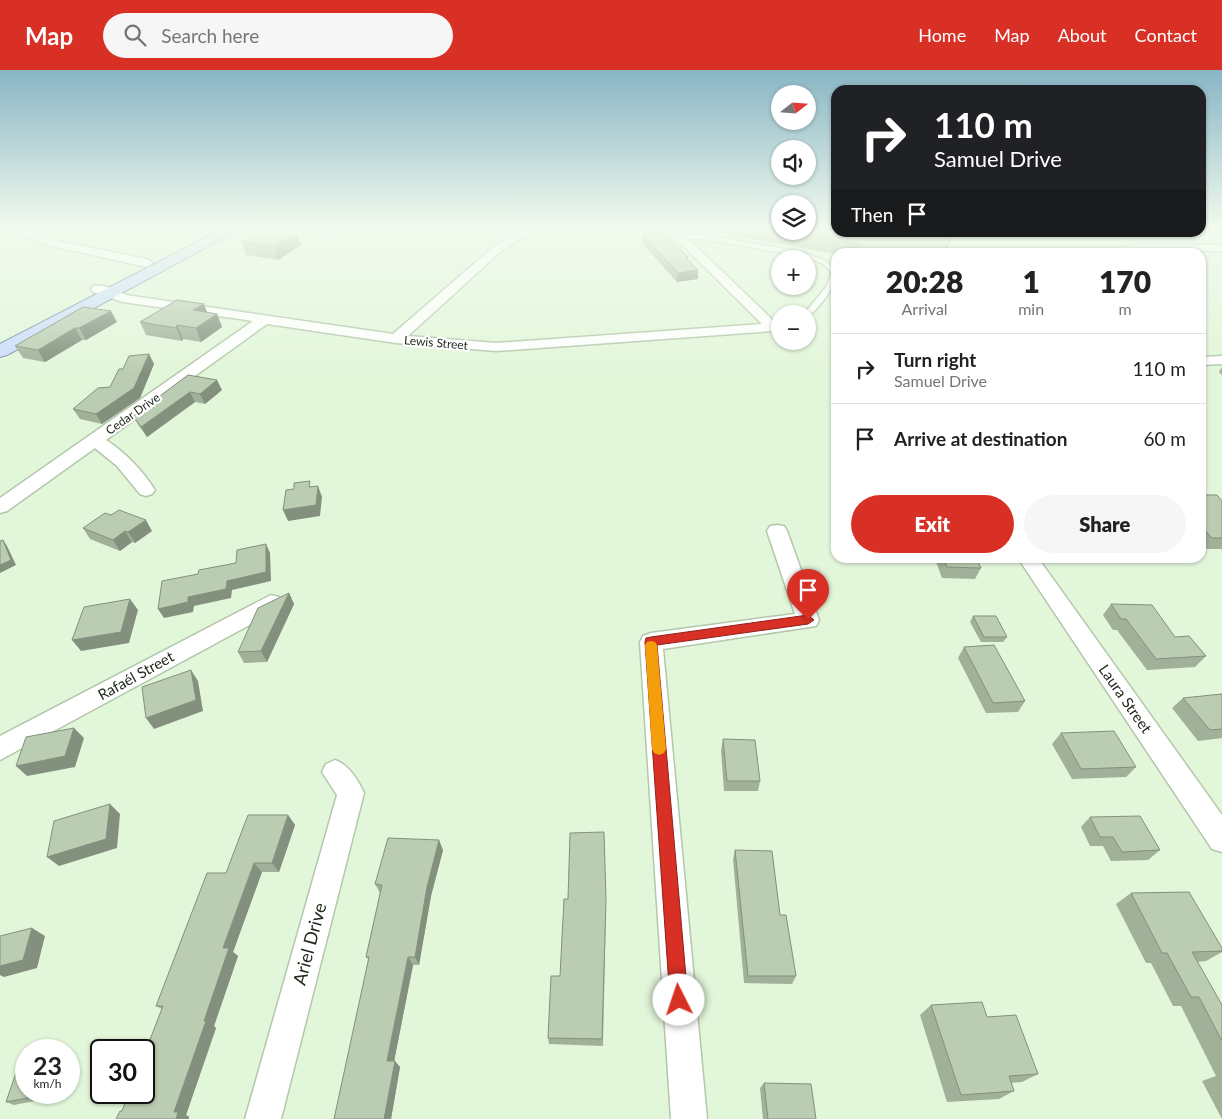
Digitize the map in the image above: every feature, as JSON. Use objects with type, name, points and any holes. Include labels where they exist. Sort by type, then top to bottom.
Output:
[{"type":"main road","points":[[0,352],[127,276]]},
{"type":"main road","points":[[0,340],[136,276]]},
{"type":"street","points":[[396,339],[467,276]]},
{"type":"street","points":[[722,276],[771,321]]},
{"type":"street","name":"Lewis Street","points":[[104,291],[123,298],[396,339],[456,345],[496,347],[771,326]]},
{"type":"street","name":"Cedar Drive","points":[[0,507],[265,319]]},
{"type":"street","points":[[1206,361],[1222,360]]},
{"type":"street","points":[[95,440],[117,456],[136,474],[146,490]]},
{"type":"street","points":[[688,1119],[651,642],[808,620],[777,531]]},
{"type":"street","name":"Laura Street","points":[[1031,563],[1222,840]]},
{"type":"street","name":"Rafaél Street","points":[[0,749],[271,603]]},
{"type":"street","name":"Ariel Drive","points":[[263,1119],[351,793],[335,772]]},
{"type":"lane","points":[[815,305],[831,283]]},
{"type":"building","points":[[177,300],[204,304],[193,310],[217,314],[196,328],[177,325],[176,328],[140,322]]},
{"type":"building","points":[[83,307],[111,311],[79,328],[75,328],[38,350],[15,346]]},
{"type":"building","points":[[149,354],[134,388],[96,414],[73,409],[98,388],[110,387],[119,369],[123,369],[129,356]]},
{"type":"building","points":[[188,375],[217,380],[200,394],[190,392],[141,427],[133,416]]},
{"type":"building","points":[[310,481],[309,487],[318,486],[316,505],[283,510],[286,490],[294,489],[294,483]]},
{"type":"building","points":[[1206,495],[1217,495],[1222,501],[1222,538],[1212,538],[1206,531]]},
{"type":"building","points":[[119,510],[146,520],[113,540],[83,528],[105,513],[111,515]]},
{"type":"building","points":[[3,540],[11,560],[0,565],[0,541]]},
{"type":"building","points":[[266,544],[266,572],[227,581],[226,589],[188,597],[188,602],[158,609],[162,581],[198,574],[199,570],[236,563],[237,550]]},
{"type":"building","points":[[945,563],[978,563],[981,568],[947,567]]},
{"type":"building","points":[[289,593],[261,651],[238,652],[258,608]]},
{"type":"building","points":[[130,599],[121,632],[72,640],[84,607]]},
{"type":"building","points":[[1111,604],[1152,605],[1175,637],[1189,636],[1206,656],[1156,659],[1126,619],[1121,619]]},
{"type":"building","points":[[973,616],[996,616],[1007,637],[984,637]]},
{"type":"building","points":[[994,645],[1025,701],[993,703],[964,647]]},
{"type":"building","points":[[191,670],[196,700],[146,718],[142,687]]},
{"type":"building","points":[[1222,694],[1222,729],[1210,730],[1183,698]]},
{"type":"building","points":[[74,728],[65,756],[16,766],[26,737]]},
{"type":"building","points":[[1114,731],[1136,767],[1081,769],[1061,733]]},
{"type":"building","points":[[723,739],[755,740],[760,781],[727,781]]},
{"type":"building","points":[[110,804],[106,839],[47,857],[54,821]]},
{"type":"building","points":[[248,815],[288,815],[272,863],[254,863],[223,948],[229,948],[174,1112],[178,1112],[176,1119],[116,1119],[125,1104],[155,1104],[155,1039],[150,1039],[163,1006],[156,1006],[207,873],[226,873]]},
{"type":"building","points":[[1140,816],[1160,850],[1122,852],[1113,837],[1100,837],[1090,817]]},
{"type":"building","points":[[604,832],[606,900],[602,1039],[548,1038],[551,976],[560,976],[564,899],[568,899],[570,833]]},
{"type":"building","points":[[388,838],[439,840],[427,887],[415,957],[408,957],[387,1061],[395,1061],[384,1119],[334,1119],[369,957],[366,957],[382,885],[375,884]]},
{"type":"building","points":[[735,850],[772,851],[780,915],[786,915],[796,976],[748,976]]},
{"type":"building","points":[[1189,892],[1222,948],[1222,951],[1192,952],[1222,1005],[1222,1041],[1199,997],[1191,997],[1167,953],[1162,953],[1131,893]]},
{"type":"building","points":[[32,928],[23,960],[0,966],[0,936]]},
{"type":"building","points":[[982,1002],[987,1017],[1016,1015],[1038,1074],[1009,1076],[1014,1091],[961,1095],[931,1005]]},
{"type":"building","points":[[15,1076],[15,1100],[6,1102]]},
{"type":"building","points":[[764,1083],[811,1084],[816,1119],[768,1119]]},
{"type":"slow traffic","points":[[651,645],[659,749]]},
{"type":"route","points":[[679,1000],[651,642],[808,620]]}]
